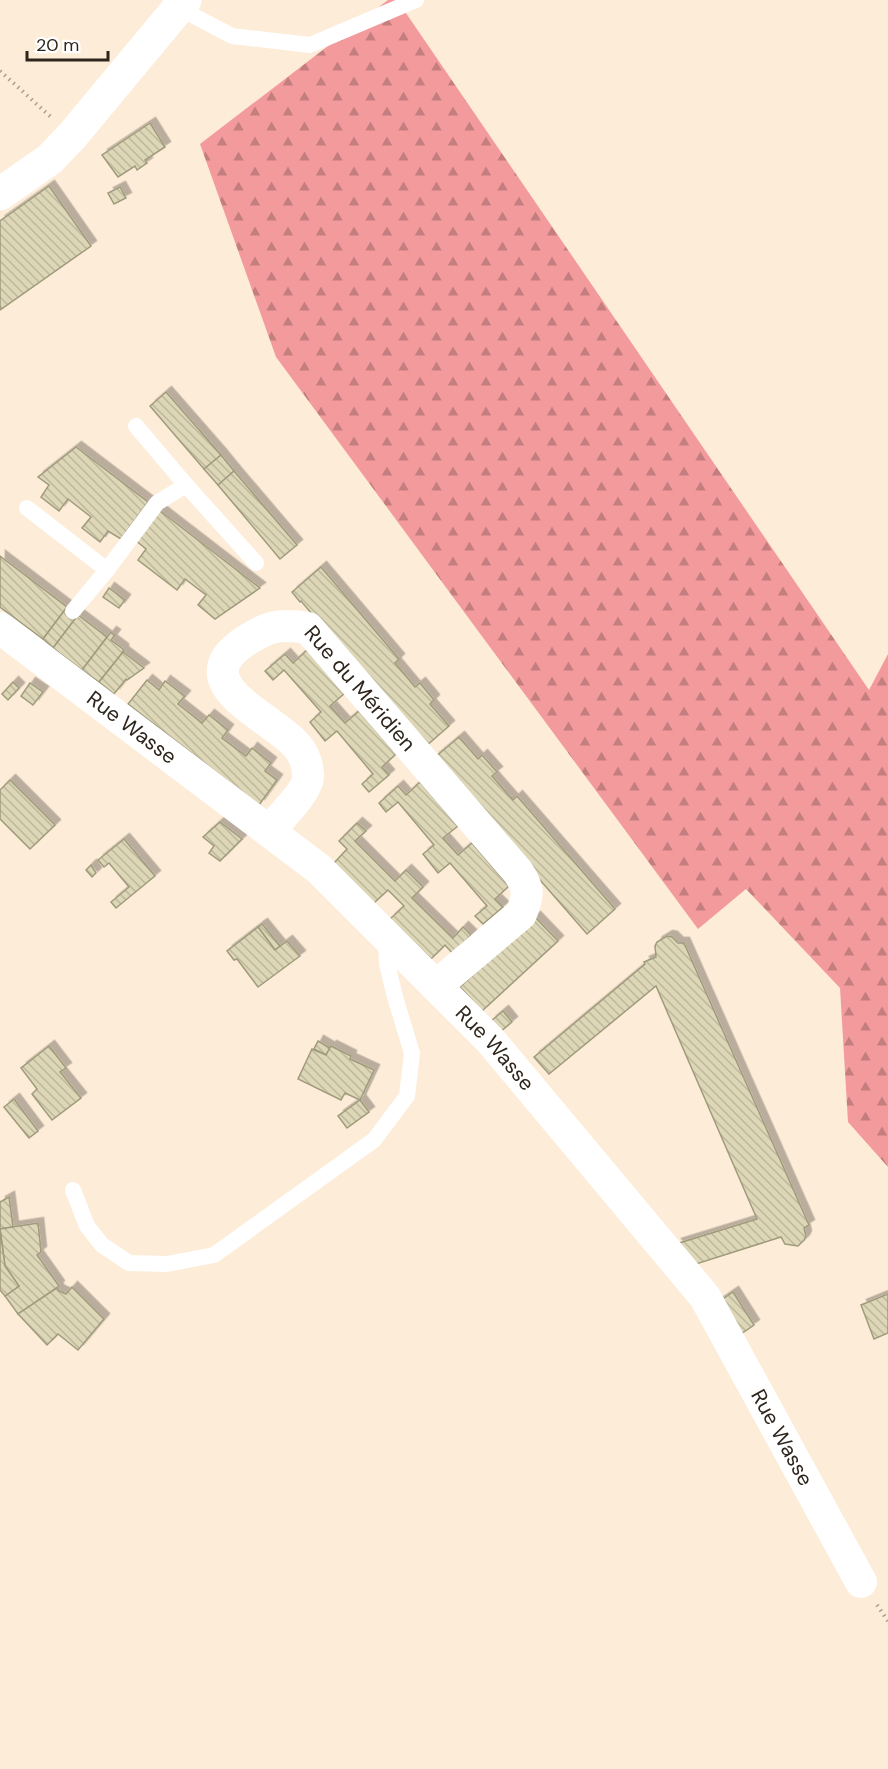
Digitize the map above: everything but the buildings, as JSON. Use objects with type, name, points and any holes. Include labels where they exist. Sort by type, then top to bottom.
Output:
[{"type":"main road","points":[[0,194],[50,159],[72,136],[182,4]]},
{"type":"street","name":"Rue du Méridien","points":[[269,831],[301,793],[309,779],[306,762],[297,746],[233,695],[224,682],[222,667],[230,652],[264,629],[286,624],[308,628],[518,872],[527,886],[526,902],[521,914],[436,986]]},
{"type":"street","name":"Rue Wasse","points":[[0,628],[42,650],[319,869],[490,1040],[705,1296],[861,1582]]},
{"type":"lane","points":[[182,4],[232,36],[310,45],[416,0]]},
{"type":"lane","points":[[136,426],[256,563]]},
{"type":"lane","points":[[73,611],[157,503],[186,484]]},
{"type":"lane","points":[[27,508],[107,570]]},
{"type":"lane","points":[[72,1190],[87,1226],[102,1245],[129,1263],[166,1264],[214,1256],[374,1140],[407,1096],[412,1053],[387,964],[386,936]]},
{"type":"path","points":[[0,71],[72,136]]},
{"type":"green space","points":[[388,0],[397,0],[869,690],[888,654],[888,1167],[848,1122],[840,988],[746,889],[698,929],[276,357],[200,144]]}]
